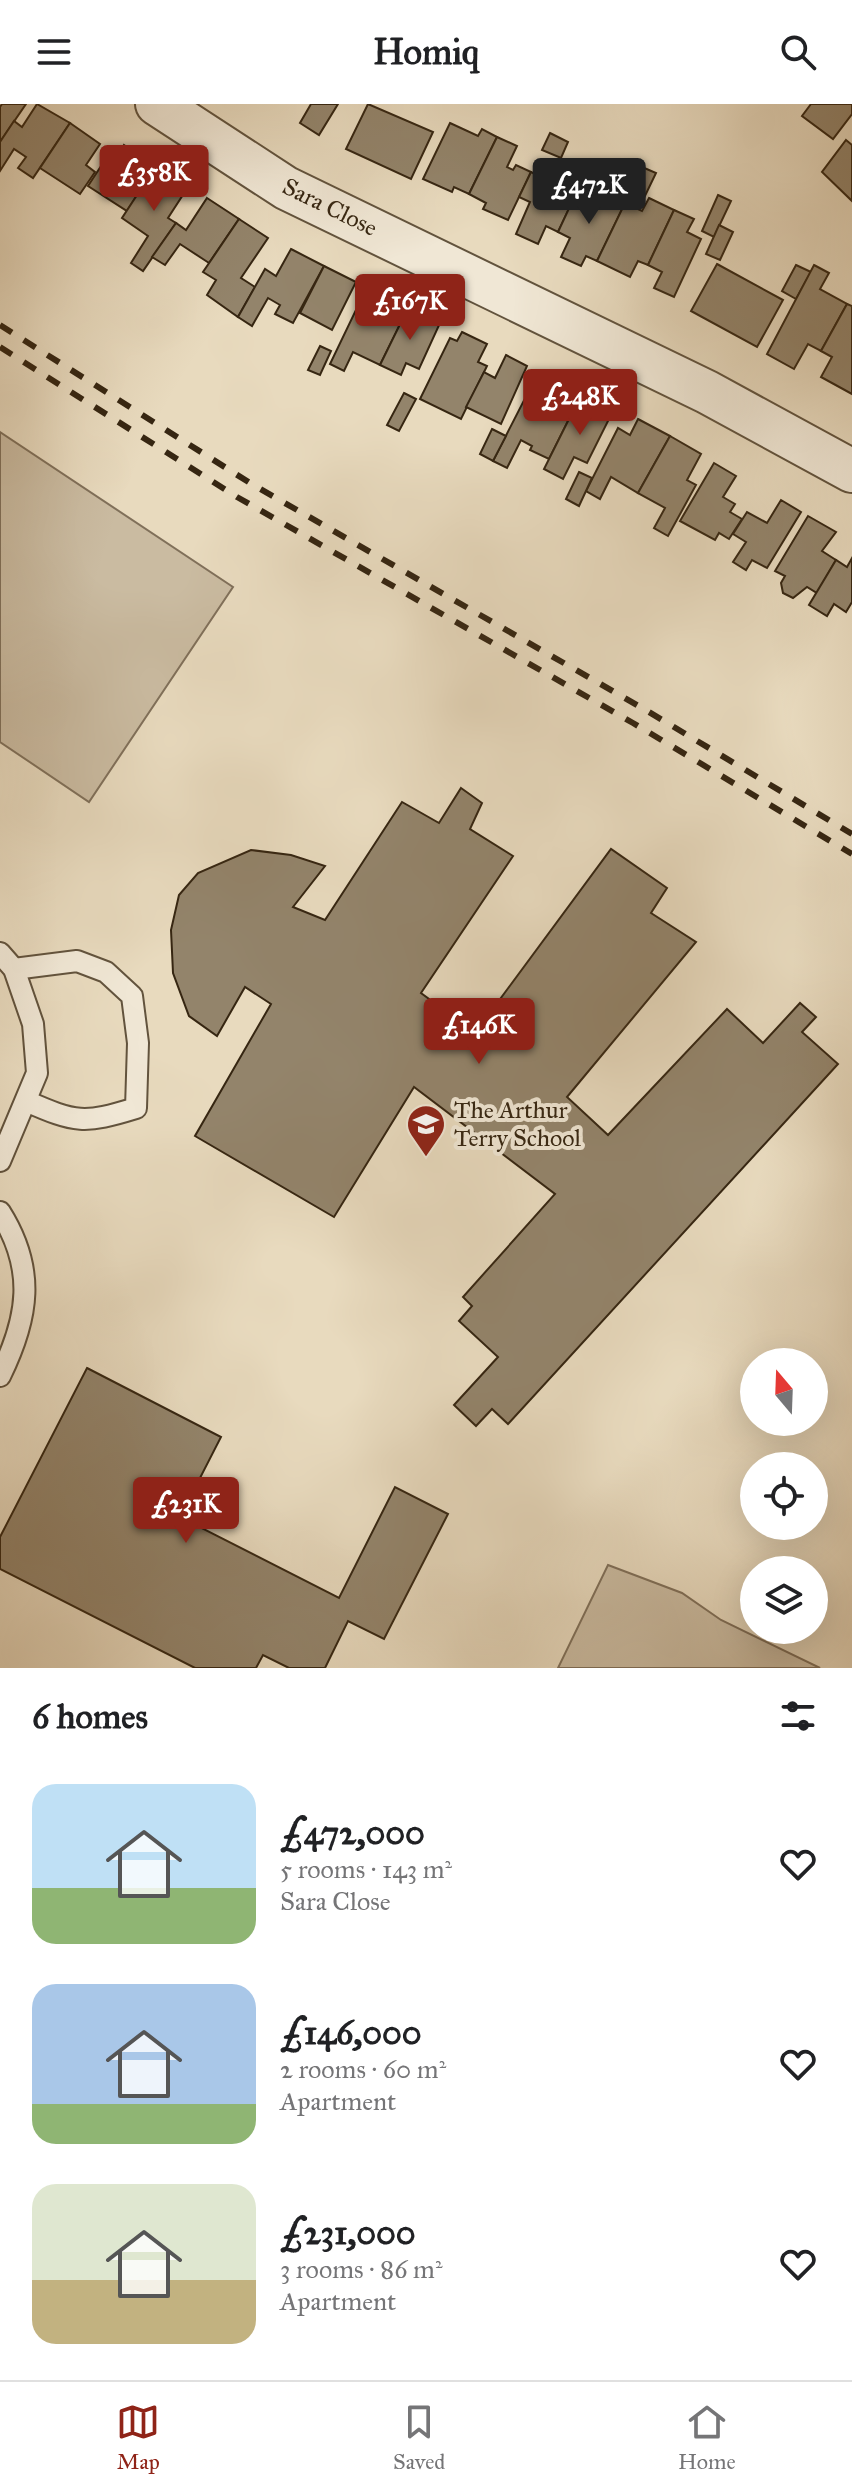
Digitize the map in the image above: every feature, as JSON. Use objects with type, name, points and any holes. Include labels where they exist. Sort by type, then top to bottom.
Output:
[{"type":"street","name":"Sara Close","points":[[157,104],[286,188],[707,392],[852,471]]},
{"type":"lane","points":[[0,953],[14,969],[33,1024],[37,1073],[0,1161]]},
{"type":"lane","points":[[14,969],[77,961],[106,972],[132,996],[138,1043],[136,1108],[95,1121],[68,1119],[26,1101]]},
{"type":"lane","points":[[0,1212],[15,1236],[26,1303],[14,1346],[0,1376]]},
{"type":"shaded area","points":[[0,432],[233,587],[89,802],[0,742]]},
{"type":"shaded area","points":[[608,1565],[682,1593],[740,1629],[740,1644],[770,1644],[820,1668],[558,1668]]},
{"type":"building","points":[[2,104],[26,104],[0,142],[0,107]]},
{"type":"building","points":[[37,104],[70,123],[33,178],[18,168],[26,157],[14,149],[0,171],[0,142],[14,121],[22,127]]},
{"type":"building","points":[[311,104],[338,104],[319,135],[300,123]]},
{"type":"building","points":[[368,104],[433,132],[411,179],[346,149]]},
{"type":"building","points":[[811,104],[852,104],[852,114],[833,139],[802,116]]},
{"type":"building","points":[[70,123],[100,144],[86,165],[95,172],[80,194],[40,168]]},
{"type":"building","points":[[450,123],[478,136],[482,129],[497,137],[469,194],[454,187],[452,192],[423,179]]},
{"type":"building","points":[[550,133],[568,142],[561,158],[542,150]]},
{"type":"building","points":[[497,137],[517,146],[507,167],[513,170],[516,165],[531,172],[508,220],[483,209],[486,203],[469,194]]},
{"type":"building","points":[[846,140],[852,145],[852,201],[822,172]]},
{"type":"building","points":[[124,145],[156,166],[127,211],[88,186],[107,157],[114,161]]},
{"type":"building","points":[[553,162],[584,177],[558,232],[546,226],[538,244],[516,234],[530,202],[519,197],[531,172],[543,178]]},
{"type":"building","points":[[156,166],[188,187],[168,218],[176,223],[143,271],[131,263],[148,236],[122,218]]},
{"type":"building","points":[[642,167],[656,173],[644,198],[630,191]]},
{"type":"building","points":[[621,175],[635,181],[625,203],[611,196]]},
{"type":"building","points":[[578,189],[608,203],[611,196],[625,203],[597,261],[586,256],[581,266],[561,257],[570,238],[558,232]]},
{"type":"building","points":[[718,195],[731,201],[714,237],[702,231]]},
{"type":"building","points":[[207,198],[239,219],[209,263],[180,244],[165,265],[152,257],[176,223],[186,230]]},
{"type":"building","points":[[649,198],[674,210],[648,265],[638,261],[630,277],[597,261],[625,203],[642,211]]},
{"type":"building","points":[[674,210],[694,219],[687,232],[701,239],[674,297],[654,288],[662,272],[648,265]]},
{"type":"building","points":[[239,219],[268,238],[241,278],[255,287],[238,317],[207,295],[216,280],[203,272]]},
{"type":"building","points":[[719,225],[733,232],[720,260],[706,254]]},
{"type":"building","points":[[291,249],[324,266],[293,323],[275,314],[280,305],[268,298],[252,326],[238,317],[265,269],[276,276]]},
{"type":"building","points":[[717,264],[783,300],[757,347],[691,311]]},
{"type":"building","points":[[796,265],[811,272],[796,299],[782,291]]},
{"type":"building","points":[[814,265],[829,273],[820,289],[847,304],[821,351],[808,344],[794,369],[767,354]]},
{"type":"building","points":[[324,266],[356,282],[332,330],[300,313]]},
{"type":"building","points":[[367,287],[408,308],[380,365],[353,352],[344,371],[330,364]]},
{"type":"building","points":[[847,304],[852,306],[852,394],[821,377],[832,357],[821,351]]},
{"type":"building","points":[[408,308],[440,323],[419,369],[406,363],[401,375],[380,365]]},
{"type":"building","points":[[462,332],[487,344],[478,362],[487,366],[461,419],[420,399],[450,338],[457,341]]},
{"type":"building","points":[[320,346],[331,351],[320,375],[308,370]]},
{"type":"building","points":[[506,355],[527,366],[501,424],[466,407],[484,372],[495,378]]},
{"type":"building","points":[[538,373],[569,388],[560,405],[573,411],[549,459],[530,450],[532,446],[521,440],[507,468],[493,461]]},
{"type":"building","points":[[404,393],[416,399],[399,431],[387,425]]},
{"type":"building","points":[[594,396],[615,407],[587,463],[574,457],[563,479],[544,469],[573,411],[583,416]]},
{"type":"building","points":[[638,419],[670,436],[638,493],[611,477],[600,499],[586,491],[618,428],[630,435]]},
{"type":"building","points":[[492,429],[506,436],[493,461],[480,454]]},
{"type":"building","points":[[670,436],[701,454],[687,480],[696,485],[668,536],[654,528],[665,508],[638,493]]},
{"type":"building","points":[[714,463],[736,476],[723,497],[735,504],[730,512],[742,519],[729,539],[719,533],[715,540],[680,521]]},
{"type":"building","points":[[579,472],[592,478],[579,506],[566,499]]},
{"type":"building","points":[[781,500],[801,512],[767,568],[752,560],[746,570],[733,562],[746,542],[733,534],[747,512],[767,523]]},
{"type":"building","points":[[808,516],[836,532],[822,551],[836,560],[817,593],[807,587],[793,598],[783,593],[781,583],[785,576],[775,571]]},
{"type":"building","points":[[852,558],[852,602],[846,612],[834,604],[827,616],[809,605],[836,560],[847,567]]},
{"type":"building","points":[[461,788],[482,803],[470,829],[513,856],[421,993],[475,1033],[611,849],[667,888],[651,913],[696,942],[567,1097],[608,1135],[727,1009],[763,1043],[800,1003],[816,1017],[802,1032],[838,1064],[508,1424],[492,1409],[476,1426],[454,1405],[498,1357],[459,1321],[472,1306],[463,1297],[555,1194],[414,1087],[334,1217],[195,1136],[271,1004],[245,987],[217,1036],[189,1016],[173,973],[171,930],[179,895],[198,873],[251,850],[291,855],[325,866],[293,907],[325,920],[402,802],[439,823]]},
{"type":"building","points":[[87,1368],[221,1437],[180,1517],[339,1598],[395,1487],[448,1514],[384,1639],[348,1621],[325,1668],[289,1668],[263,1655],[256,1668],[195,1668],[0,1569],[0,1537]]},
{"type":"railway","points":[[0,325],[250,483],[644,709],[852,834]]},
{"type":"railway","points":[[0,347],[237,497],[633,723],[852,854]]},
{"type":"place","name":"The Arthur Terry School","points":[[426,1158]]}]
